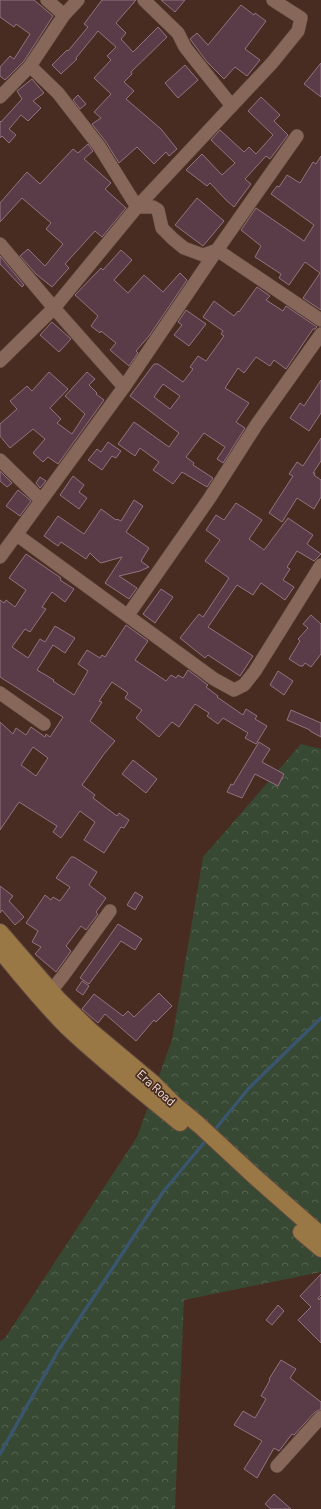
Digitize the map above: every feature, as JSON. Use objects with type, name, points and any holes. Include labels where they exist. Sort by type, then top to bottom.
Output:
[{"type":"main road","name":"Era Road","points":[[0,932],[51,990],[92,1032],[153,1083],[175,1105],[195,1129],[213,1145],[254,1176],[321,1235]]},
{"type":"main road","points":[[0,950],[68,1027],[119,1073],[195,1129]]},
{"type":"main road","points":[[213,1145],[321,1249]]},
{"type":"street","points":[[47,0],[64,15]]},
{"type":"street","points":[[0,97],[30,66],[64,15],[78,0]]},
{"type":"street","points":[[144,0],[178,33],[185,47],[232,106]]},
{"type":"street","points":[[0,361],[54,308],[137,207],[272,63],[298,31],[300,18],[274,0]]},
{"type":"street","points":[[30,66],[58,93],[99,146],[137,207]]},
{"type":"street","points":[[0,557],[124,387],[297,136]]},
{"type":"street","points":[[137,207],[153,207],[158,210],[162,228],[184,248],[203,255],[217,250]]},
{"type":"street","points":[[0,244],[124,387]]},
{"type":"street","points":[[217,250],[321,320]]},
{"type":"street","points":[[128,615],[209,499],[257,424],[321,334]]},
{"type":"street","points":[[0,460],[41,500]]},
{"type":"street","points":[[17,535],[214,679],[234,690],[244,686],[255,671],[321,564]]},
{"type":"street","points":[[0,693],[44,724]]},
{"type":"street","points":[[51,990],[63,976],[110,910]]},
{"type":"street","points":[[277,1466],[321,1417]]},
{"type":"green space","points":[[301,744],[321,749],[321,1272],[184,1300],[175,1509],[0,1509],[0,1341],[5,1338],[137,1137],[172,1040],[203,857]]},
{"type":"building","points":[[0,0],[34,0],[53,16],[24,61],[5,80],[0,76],[0,67],[10,56],[14,59],[30,34],[16,24],[14,27],[0,17]]},
{"type":"building","points":[[102,0],[136,0],[116,23],[126,33],[121,39],[133,52],[158,27],[167,37],[131,72],[132,74],[124,82],[134,91],[126,99],[161,129],[177,149],[169,156],[166,152],[154,164],[137,147],[119,163],[106,142],[92,124],[101,118],[94,112],[111,94],[94,78],[111,60],[107,56],[116,47],[98,31],[76,58],[77,59],[61,74],[52,65],[67,50],[68,51],[88,27],[84,24]]},
{"type":"building","points":[[161,0],[185,0],[175,12]]},
{"type":"building","points":[[241,5],[254,15],[255,13],[266,21],[245,49],[260,60],[247,76],[235,67],[224,79],[207,62],[190,39],[197,33],[208,45]]},
{"type":"building","points":[[321,63],[321,97],[304,84]]},
{"type":"building","points":[[185,65],[198,80],[178,98],[165,83]]},
{"type":"building","points":[[32,79],[44,93],[33,101],[41,108],[28,121],[21,115],[9,129],[16,135],[9,143],[2,136],[0,138],[0,121],[1,122],[22,99],[17,91]]},
{"type":"building","points":[[78,95],[86,104],[80,109],[73,100]]},
{"type":"building","points":[[261,97],[280,115],[274,121],[288,135],[270,159],[266,156],[245,179],[251,184],[234,207],[210,183],[207,186],[186,170],[202,154],[222,175],[235,163],[211,140],[220,130],[244,152],[249,147],[256,154],[273,135],[248,111]]},
{"type":"building","points":[[88,144],[93,151],[84,159],[111,183],[105,189],[126,208],[102,237],[95,231],[65,264],[69,268],[52,287],[36,274],[20,256],[28,249],[45,266],[63,244],[46,229],[51,223],[22,198],[0,222],[0,203],[27,172],[40,184],[73,149],[78,153]]},
{"type":"building","points":[[321,156],[321,310],[303,298],[320,273],[305,262],[289,285],[279,278],[281,274],[255,257],[261,246],[241,230],[256,208],[304,241],[314,225],[271,194],[277,186],[279,187],[287,175],[300,183],[313,162],[316,164]]},
{"type":"building","points":[[197,198],[224,221],[203,246],[175,225]]},
{"type":"building","points":[[121,250],[132,260],[114,280],[128,293],[144,275],[163,292],[180,273],[187,280],[149,336],[136,351],[138,353],[129,366],[110,350],[116,343],[101,331],[100,333],[91,326],[98,316],[75,295],[101,268],[103,270]]},
{"type":"building","points":[[0,256],[24,285],[22,287],[0,264]]},
{"type":"building","points":[[257,287],[270,296],[266,300],[283,311],[286,306],[317,327],[313,329],[286,369],[274,360],[270,366],[256,357],[244,373],[238,368],[225,388],[249,403],[236,422],[245,428],[223,463],[217,459],[225,447],[204,433],[186,457],[194,463],[193,465],[213,478],[207,487],[182,472],[173,484],[153,470],[159,462],[140,448],[135,456],[118,444],[134,422],[169,447],[179,433],[130,396],[154,364],[158,364],[183,382],[193,369],[190,367],[198,356],[206,361],[224,336],[221,334],[223,331],[203,317],[214,301],[234,316],[238,311],[239,312]],"holes":[[[163,384],[180,396],[170,409],[154,397]]]},
{"type":"building","points":[[186,310],[206,324],[189,346],[174,335],[182,325],[178,322]]},
{"type":"building","points":[[52,322],[71,339],[59,352],[40,335]]},
{"type":"building","points":[[49,372],[68,389],[50,408],[61,419],[57,423],[72,434],[85,414],[65,396],[87,372],[95,379],[89,385],[97,393],[96,394],[104,400],[58,464],[48,457],[43,462],[33,453],[45,439],[33,429],[10,448],[0,436],[0,424],[17,409],[10,401],[27,386],[32,391]]},
{"type":"building","points":[[321,380],[321,413],[309,431],[290,418],[300,403],[304,406]]},
{"type":"building","points":[[321,438],[321,461],[313,473],[315,473],[314,475],[321,480],[321,497],[314,509],[297,498],[282,522],[269,513],[293,476],[289,474],[297,462],[303,466]]},
{"type":"building","points":[[108,442],[121,451],[116,458],[112,456],[102,470],[88,460],[97,449],[101,452]]},
{"type":"building","points":[[0,471],[12,483],[7,487],[0,481]]},
{"type":"building","points":[[73,476],[84,485],[79,492],[87,498],[79,509],[60,495]]},
{"type":"building","points":[[40,477],[46,481],[40,488],[36,483]]},
{"type":"building","points":[[18,490],[31,501],[20,516],[6,506]]},
{"type":"building","points":[[134,500],[143,506],[126,532],[149,548],[141,561],[149,567],[140,571],[119,576],[137,588],[129,599],[105,583],[122,557],[101,563],[90,553],[86,559],[61,542],[58,546],[44,536],[58,516],[84,534],[101,509],[116,520],[121,521]]},
{"type":"building","points":[[236,503],[262,520],[249,539],[264,550],[288,518],[313,535],[307,544],[321,554],[314,561],[297,551],[287,567],[290,569],[283,580],[294,587],[285,600],[261,583],[253,595],[237,585],[208,627],[253,656],[240,676],[208,655],[205,658],[180,638],[199,614],[203,617],[229,578],[205,561],[220,540],[206,530],[216,515],[224,520]]},
{"type":"building","points":[[26,554],[61,578],[60,580],[74,589],[65,602],[52,592],[42,607],[46,609],[30,632],[25,629],[12,647],[28,658],[40,639],[45,642],[55,626],[75,638],[65,653],[53,645],[37,670],[54,680],[53,681],[74,695],[88,671],[78,664],[87,650],[100,658],[102,655],[105,657],[126,625],[148,641],[135,660],[166,681],[171,675],[176,678],[178,675],[183,678],[188,670],[208,685],[206,687],[218,696],[217,697],[243,715],[246,709],[257,716],[255,719],[267,726],[256,744],[245,738],[248,733],[223,718],[218,724],[207,716],[209,713],[195,704],[179,727],[172,722],[159,737],[136,718],[142,710],[125,698],[128,693],[112,682],[99,701],[102,702],[90,721],[115,741],[82,785],[95,795],[93,798],[117,816],[119,813],[129,820],[124,828],[121,827],[104,853],[84,840],[95,822],[80,811],[61,838],[53,832],[57,826],[19,802],[0,830],[0,722],[13,734],[16,728],[26,735],[31,727],[45,737],[46,734],[50,737],[63,717],[0,677],[0,600],[4,603],[6,600],[15,607],[26,590],[9,578]],"holes":[[[33,747],[48,758],[36,776],[21,765]]]},
{"type":"building","points":[[161,589],[173,597],[155,623],[143,614]]},
{"type":"building","points":[[311,615],[321,624],[321,654],[311,667],[305,663],[303,666],[300,666],[289,659],[300,641],[298,639],[308,628],[303,624]]},
{"type":"building","points":[[278,671],[293,681],[284,695],[270,685]]},
{"type":"building","points":[[291,710],[321,723],[321,737],[310,730],[287,720]]},
{"type":"building","points":[[259,742],[270,749],[262,762],[284,774],[278,786],[255,774],[242,798],[227,792],[231,784],[233,785]]},
{"type":"building","points":[[133,760],[157,779],[146,793],[122,774]]},
{"type":"building","points":[[71,857],[74,857],[97,872],[89,885],[106,898],[96,912],[98,914],[86,930],[81,926],[66,946],[71,951],[56,972],[35,954],[41,947],[32,942],[38,931],[26,923],[45,895],[51,900],[53,897],[60,901],[70,887],[56,878]]},
{"type":"building","points":[[0,886],[13,896],[9,901],[24,917],[15,925],[2,910],[0,913]]},
{"type":"building","points":[[135,892],[143,897],[135,910],[127,905]]},
{"type":"building","points":[[118,924],[142,939],[135,950],[121,941],[89,984],[80,978]]},
{"type":"building","points":[[82,981],[89,986],[83,995],[76,990]]},
{"type":"building","points":[[159,993],[172,1006],[156,1022],[154,1020],[136,1041],[105,1014],[98,1023],[82,1009],[94,994],[123,1016],[128,1011],[134,1017]]},
{"type":"building","points":[[321,1274],[321,1295],[318,1298],[319,1300],[321,1297],[321,1343],[298,1320],[311,1307],[300,1296]]},
{"type":"building","points":[[278,1305],[284,1311],[272,1325],[266,1320]]},
{"type":"building","points":[[281,1360],[296,1369],[290,1378],[321,1402],[321,1409],[315,1412],[294,1435],[292,1434],[279,1451],[274,1448],[257,1478],[244,1469],[262,1441],[234,1425],[243,1411],[255,1418],[266,1399],[261,1396],[270,1380],[269,1379]]},
{"type":"building","points":[[274,1494],[291,1509],[271,1509],[265,1504]]},
{"type":"waterway","points":[[213,1132],[249,1088],[321,1018]]},
{"type":"waterway","points":[[0,1454],[58,1351],[163,1192],[208,1138]]}]
